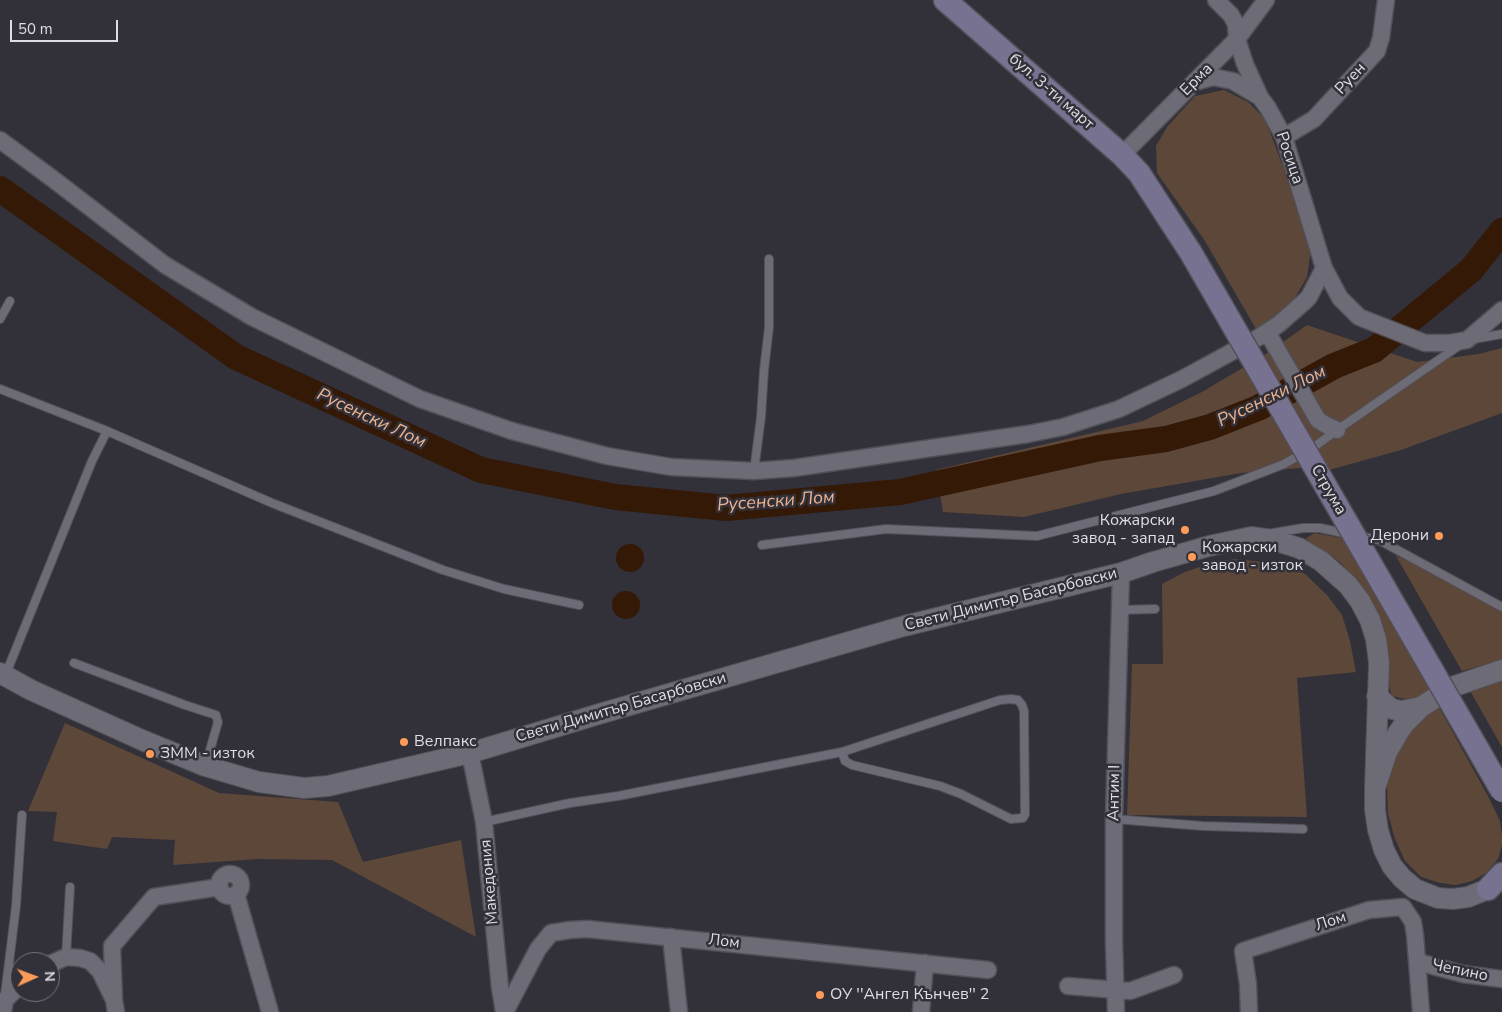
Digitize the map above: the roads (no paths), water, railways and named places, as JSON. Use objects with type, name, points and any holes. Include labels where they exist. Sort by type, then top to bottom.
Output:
[{"type":"main road","name":"бул. 3-ти март","points":[[945,0],[1122,155],[1138,172],[1150,190]]},
{"type":"main road","name":"Струма","points":[[1150,190],[1191,253],[1502,791]]},
{"type":"street","name":"Росица","points":[[1216,0],[1232,15],[1236,24],[1237,39],[1245,64],[1260,97],[1284,137],[1324,268],[1335,292],[1359,317],[1426,343],[1449,343],[1468,340]]},
{"type":"street","name":"Ерма","points":[[1122,155],[1237,39],[1266,0]]},
{"type":"street","name":"Руен","points":[[1284,137],[1314,119],[1377,51],[1381,38],[1386,0]]},
{"type":"street","points":[[1195,82],[1213,77],[1233,81],[1260,97]]},
{"type":"street","points":[[0,140],[165,265],[252,317],[420,399],[512,431],[606,456],[671,467],[754,471],[794,468],[1028,434],[1063,427],[1119,409],[1174,383],[1267,332],[1309,297],[1324,268]]},
{"type":"street","points":[[1468,340],[1502,310]]},
{"type":"street","points":[[1267,332],[1318,420],[1336,430]]},
{"type":"street","points":[[1251,537],[1272,540],[1299,548],[1321,561],[1348,585],[1360,601],[1370,620],[1376,639],[1379,663],[1375,810],[1384,850],[1392,866],[1415,889],[1438,898],[1468,897],[1497,884]]},
{"type":"street","name":"Свети Димитър Басарбовски","points":[[2,675],[142,740],[205,766],[258,782],[304,788],[328,786],[470,753],[904,626],[1121,573],[1209,546],[1251,537]]},
{"type":"street","name":"Антим I","points":[[1116,1012],[1114,819],[1121,573]]},
{"type":"street","points":[[1375,788],[1387,752],[1404,724],[1420,707],[1452,687],[1502,670]]},
{"type":"street","points":[[1377,696],[1386,706],[1402,711],[1420,707]]},
{"type":"street","name":"Македония","points":[[470,753],[484,822],[504,1012]]},
{"type":"street","points":[[115,1006],[112,946],[154,897],[220,887],[223,894],[228,896],[236,894],[270,1012]]},
{"type":"street","name":"Лом","points":[[1249,1012],[1248,984],[1243,951],[1369,910],[1403,907],[1412,922],[1418,962]]},
{"type":"street","name":"Лом","points":[[504,1012],[538,949],[551,933],[570,930],[587,929],[671,937],[988,970]]},
{"type":"street","points":[[671,937],[678,1012]]},
{"type":"street","points":[[60,960],[66,957],[90,961],[100,971],[115,1006]]},
{"type":"street","points":[[1418,962],[1421,1012]]},
{"type":"street","name":"Чепино","points":[[1418,962],[1463,974],[1502,980]]},
{"type":"street","points":[[921,1012],[925,963]]},
{"type":"street","points":[[1068,986],[1130,991],[1174,975]]},
{"type":"lane","points":[[754,471],[769,327],[769,259]]},
{"type":"lane","points":[[0,319],[10,301]]},
{"type":"lane","points":[[762,545],[886,529],[1037,536],[1214,491],[1284,464],[1314,447],[1468,340],[1502,334]]},
{"type":"lane","points":[[0,389],[107,431],[272,503],[443,570],[504,589],[579,605]]},
{"type":"lane","points":[[2,675],[92,461],[107,431]]},
{"type":"lane","points":[[1251,537],[1303,528],[1320,528],[1379,540],[1502,607]]},
{"type":"lane","points":[[1119,610],[1155,609]]},
{"type":"lane","points":[[74,663],[216,715],[218,722],[205,766]]},
{"type":"lane","points":[[484,822],[570,803],[618,796],[842,752],[1011,698],[1018,700],[1024,711],[1025,814],[1023,818],[1011,819],[961,794],[940,786],[852,765],[845,761],[842,752]]},
{"type":"lane","points":[[4,1006],[16,906],[22,815]]},
{"type":"lane","points":[[1114,819],[1203,826],[1303,829]]},
{"type":"lane","points":[[66,957],[70,887]]},
{"type":"waterway","name":"Русенски Лом","points":[[0,189],[236,357],[481,470],[615,497],[726,508],[900,492],[1100,448],[1166,439],[1210,427],[1258,408],[1334,366],[1374,350],[1471,270],[1502,231]]},
{"type":"place","name":"Кожарски завод - запад","points":[[1185,530]]},
{"type":"place","name":"Дерони","points":[[1439,536]]},
{"type":"place","name":"Кожарски завод - изток","points":[[1192,557]]},
{"type":"place","name":"Велпакс","points":[[404,742]]},
{"type":"place","name":"ЗММ - изток","points":[[150,754]]},
{"type":"place","name":"ОУ ''Ангел Кънчев'' 2","points":[[820,995]]}]
